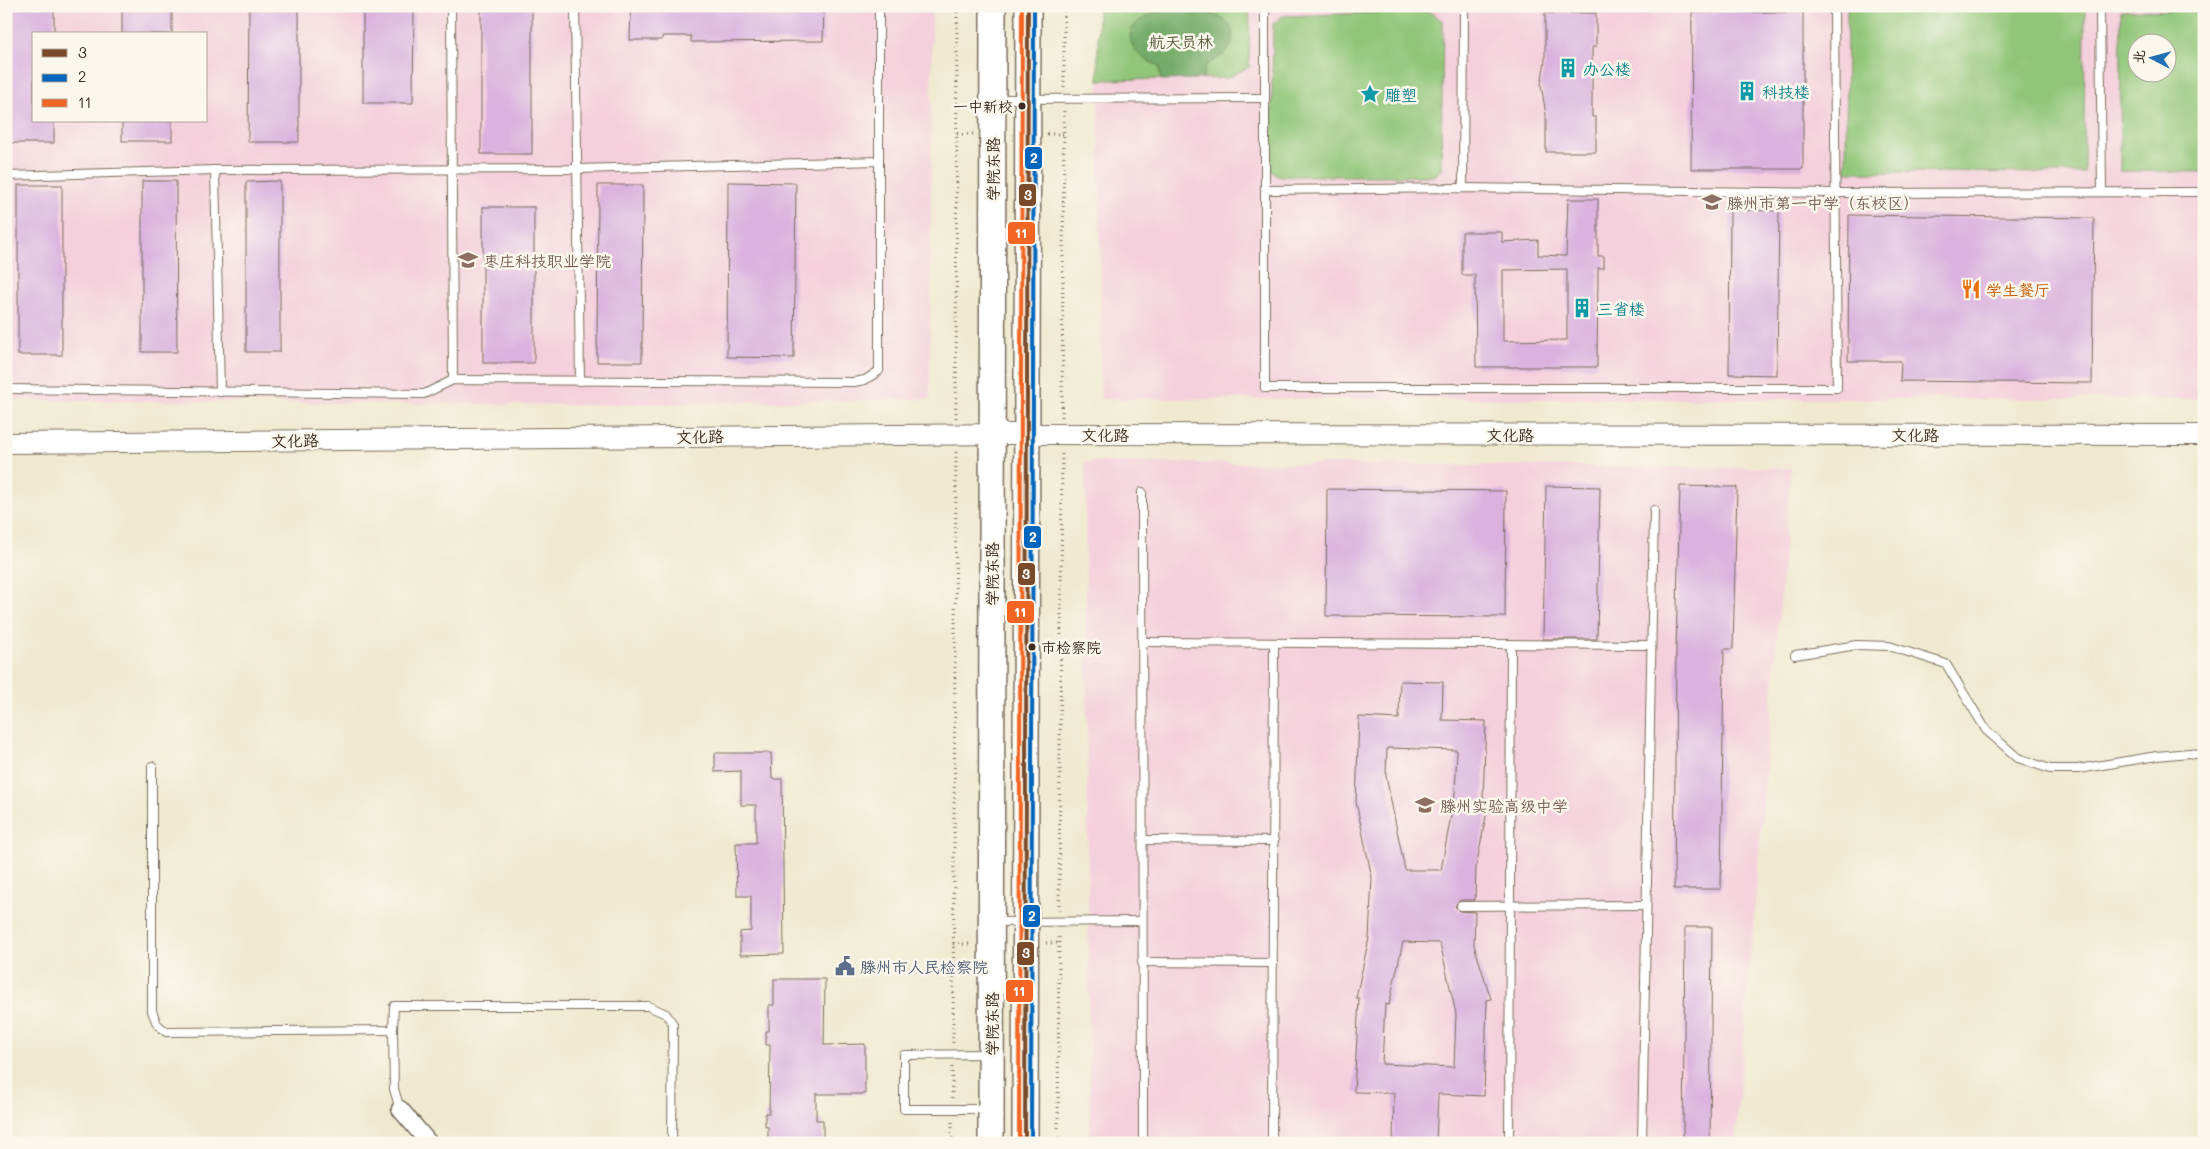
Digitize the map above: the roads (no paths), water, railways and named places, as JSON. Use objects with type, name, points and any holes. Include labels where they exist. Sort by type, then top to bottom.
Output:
[{"type":"main road","name":"学院东路","points":[[991,1143],[993,6]]},
{"type":"main road","name":"学院东路","points":[[1025,1143],[1028,6]]},
{"type":"street","name":"文化路","points":[[6,443],[956,434],[2204,435]]},
{"type":"street","points":[[400,1109],[429,1143]]},
{"type":"lane","points":[[451,6],[453,380]]},
{"type":"lane","points":[[575,6],[580,381]]},
{"type":"lane","points":[[6,389],[424,394],[453,380],[854,382],[866,380],[879,371],[879,6]]},
{"type":"lane","points":[[1265,6],[1265,388],[1836,388],[1834,6]]},
{"type":"lane","points":[[1463,188],[1464,6]]},
{"type":"lane","points":[[2100,6],[2102,191]]},
{"type":"lane","points":[[992,99],[1265,98]]},
{"type":"lane","points":[[6,176],[215,170],[577,169],[879,162]]},
{"type":"lane","points":[[215,170],[220,392]]},
{"type":"lane","points":[[1266,190],[1463,188],[1834,193],[2204,192]]},
{"type":"lane","points":[[1142,492],[1143,1143]]},
{"type":"lane","points":[[1642,1143],[1654,510]]},
{"type":"lane","points":[[1142,642],[1651,645]]},
{"type":"lane","points":[[1272,1143],[1274,643]]},
{"type":"lane","points":[[1508,1143],[1511,644]]},
{"type":"lane","points":[[1795,655],[1857,645],[1889,646],[1946,664],[1986,730],[2018,758],[2050,770],[2078,769],[2157,756],[2189,753],[2204,755]]},
{"type":"lane","points":[[152,766],[152,1011],[157,1024],[166,1032],[393,1030]]},
{"type":"lane","points":[[1143,840],[1274,841]]},
{"type":"lane","points":[[1461,906],[1646,905]]},
{"type":"lane","points":[[991,922],[1142,921]]},
{"type":"lane","points":[[1142,962],[1273,963]]},
{"type":"lane","points":[[400,1109],[394,1089],[394,1006],[648,1006],[666,1014],[673,1024],[672,1143]]},
{"type":"lane","points":[[991,1054],[904,1055],[904,1109],[991,1109]]},
{"type":"place","name":"办公楼","points":[[1568,68]]},
{"type":"place","name":"科技楼","points":[[1747,91]]},
{"type":"place","name":"雕塑","points":[[1370,94]]},
{"type":"place","name":"一中新校","points":[[1022,106]]},
{"type":"place","name":"滕州市第一中学（东校区）","points":[[1712,202]]},
{"type":"place","name":"枣庄科技职业学院","points":[[468,260]]},
{"type":"place","name":"学生餐厅","points":[[1971,289]]},
{"type":"place","name":"三省楼","points":[[1582,308]]},
{"type":"place","name":"市检察院","points":[[1032,647]]},
{"type":"place","name":"滕州实验高级中学","points":[[1425,805]]},
{"type":"place","name":"滕州市人民检察院","points":[[845,966]]},
{"type":"park label","name":"航天员林","points":[[1181,41]]}]
